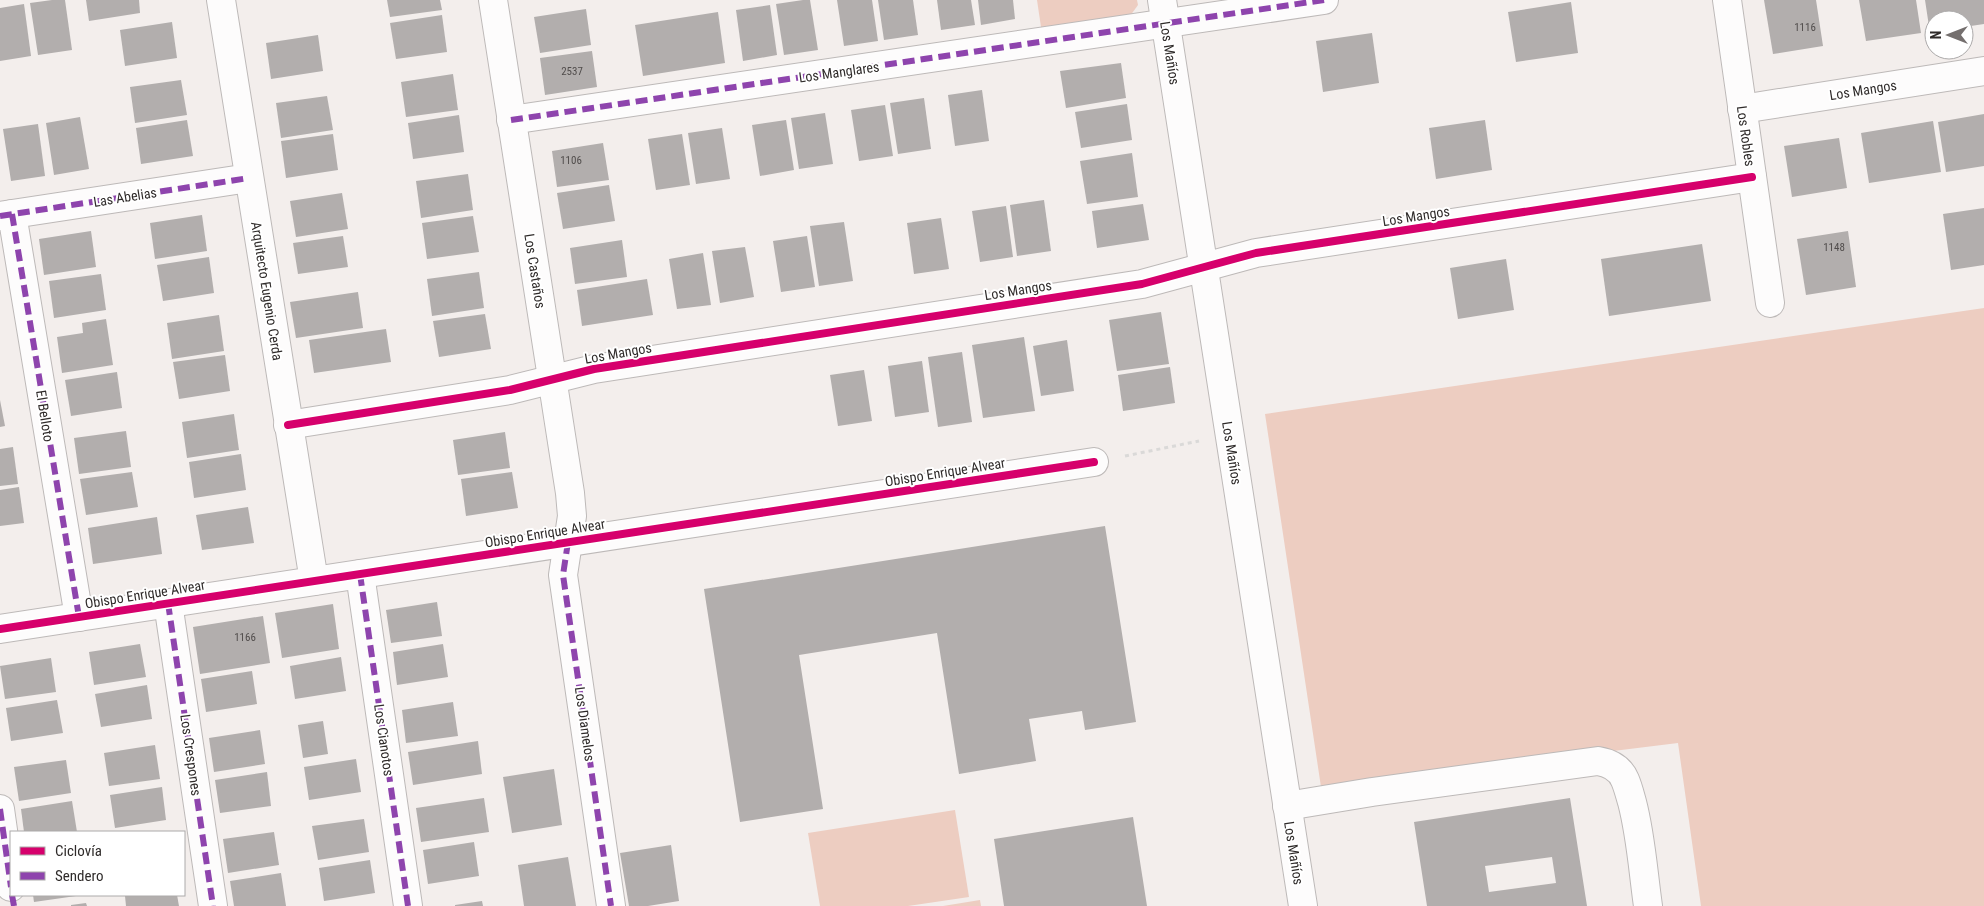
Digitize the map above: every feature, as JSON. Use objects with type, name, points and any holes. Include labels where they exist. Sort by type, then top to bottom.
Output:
[{"type":"street","name":"Arquitecto Eugenio Cerda","points":[[221,0],[314,581]]},
{"type":"street","name":"Los Castaños","points":[[493,0],[572,516],[568,542]]},
{"type":"street","name":"Los Manglares","points":[[511,120],[1164,12],[1324,0]]},
{"type":"street","name":"Los Robles","points":[[1727,0],[1770,303]]},
{"type":"street","name":"Los Mañíos","points":[[1164,12],[1302,906]]},
{"type":"street","name":"Los Mangos","points":[[1742,109],[1984,71]]},
{"type":"street","name":"Los Mangos","points":[[288,425],[510,390],[594,369],[1142,284],[1256,253],[1752,177]]},
{"type":"street","name":"Las Abelias","points":[[6,215],[250,178]]},
{"type":"street","name":"El Belloto","points":[[6,215],[79,617]]},
{"type":"street","name":"Obispo Enrique Alvear","points":[[0,629],[1094,462]]},
{"type":"street","name":"Los Diamelos","points":[[568,542],[563,575],[611,906]]},
{"type":"street","name":"Los Cianotos","points":[[360,574],[408,906]]},
{"type":"street","name":"Los Crespones","points":[[168,603],[213,906]]},
{"type":"street","points":[[1287,806],[1578,763],[1598,761],[1608,763],[1616,768],[1625,779],[1629,793],[1637,823],[1648,906]]},
{"type":"street","points":[[0,809],[10,880]]},
{"type":"path","points":[[1094,462],[1229,434]]},
{"type":"shaded area","points":[[1037,0],[1137,0],[1138,5],[1130,16],[1041,27]]},
{"type":"shaded area","points":[[1984,308],[1984,906],[1701,906],[1678,743],[1321,787],[1265,414]]},
{"type":"shaded area","points":[[955,810],[969,897],[908,906],[820,906],[808,833]]},
{"type":"shaded area","points":[[980,900],[981,906],[943,906]]},
{"type":"building","points":[[65,0],[72,50],[38,55],[30,3]]},
{"type":"building","points":[[86,0],[139,0],[140,13],[89,21]]},
{"type":"building","points":[[387,0],[440,0],[442,10],[390,17]]},
{"type":"building","points":[[810,0],[818,50],[784,55],[776,4]]},
{"type":"building","points":[[837,0],[872,0],[878,41],[844,46]]},
{"type":"building","points":[[878,0],[913,0],[918,35],[884,40]]},
{"type":"building","points":[[937,0],[971,0],[975,25],[941,30]]},
{"type":"building","points":[[978,0],[1013,0],[1015,19],[981,25]]},
{"type":"building","points":[[1764,0],[1816,0],[1823,46],[1773,54]]},
{"type":"building","points":[[1859,0],[1916,0],[1921,33],[1866,41]]},
{"type":"building","points":[[1925,0],[1984,0],[1984,24],[1974,26],[1974,10],[1927,10]]},
{"type":"building","points":[[1571,2],[1578,53],[1516,62],[1508,12]]},
{"type":"building","points":[[24,4],[31,56],[0,61],[0,8]]},
{"type":"building","points":[[770,5],[777,55],[743,61],[736,10]]},
{"type":"building","points":[[586,9],[591,45],[540,53],[534,17]]},
{"type":"building","points":[[718,12],[725,63],[643,76],[635,25]]},
{"type":"building","points":[[442,15],[447,52],[396,59],[390,23]]},
{"type":"building","points":[[172,22],[177,58],[125,66],[120,30]]},
{"type":"building","points":[[1372,33],[1379,83],[1323,92],[1316,41]]},
{"type":"building","points":[[318,35],[323,71],[271,79],[266,43]]},
{"type":"building","points":[[592,51],[597,87],[545,95],[540,58]]},
{"type":"building","points":[[1121,63],[1126,98],[1066,108],[1060,71]]},
{"type":"building","points":[[453,74],[458,110],[406,117],[401,82]]},
{"type":"building","points":[[181,80],[187,115],[135,123],[130,87]]},
{"type":"building","points":[[982,90],[989,141],[955,146],[948,95]]},
{"type":"building","points":[[327,96],[333,130],[281,138],[276,103]]},
{"type":"building","points":[[924,98],[931,149],[898,154],[890,103]]},
{"type":"building","points":[[1127,104],[1132,140],[1081,148],[1075,112]]},
{"type":"building","points":[[885,105],[893,156],[859,161],[851,110]]},
{"type":"building","points":[[825,113],[833,164],[799,169],[791,118]]},
{"type":"building","points":[[1984,114],[1984,166],[1946,172],[1938,122]]},
{"type":"building","points":[[459,115],[464,152],[413,159],[408,123]]},
{"type":"building","points":[[80,117],[89,169],[54,175],[46,123]]},
{"type":"building","points":[[187,120],[193,156],[141,164],[136,128]]},
{"type":"building","points":[[786,120],[794,170],[760,176],[752,125]]},
{"type":"building","points":[[1485,120],[1492,170],[1436,179],[1429,128]]},
{"type":"building","points":[[1933,121],[1941,172],[1869,183],[1861,133]]},
{"type":"building","points":[[38,124],[45,176],[11,181],[3,129]]},
{"type":"building","points":[[722,128],[730,179],[696,184],[688,133]]},
{"type":"building","points":[[333,134],[338,170],[286,178],[281,141]]},
{"type":"building","points":[[682,134],[690,185],[656,190],[648,139]]},
{"type":"building","points":[[1839,138],[1847,188],[1792,197],[1784,146]]},
{"type":"building","points":[[603,143],[609,180],[557,187],[552,151]]},
{"type":"building","points":[[1132,153],[1138,197],[1087,204],[1080,161]]},
{"type":"building","points":[[468,174],[473,210],[421,218],[416,181]]},
{"type":"building","points":[[609,185],[615,221],[563,229],[557,193]]},
{"type":"building","points":[[342,193],[348,229],[296,237],[290,201]]},
{"type":"building","points":[[1044,200],[1051,251],[1017,256],[1010,205]]},
{"type":"building","points":[[1143,204],[1149,240],[1097,248],[1092,211]]},
{"type":"building","points":[[1006,206],[1013,257],[980,262],[972,211]]},
{"type":"building","points":[[1984,208],[1984,265],[1951,270],[1943,214]]},
{"type":"building","points":[[202,215],[207,251],[155,259],[150,223]]},
{"type":"building","points":[[473,216],[479,252],[427,259],[422,223]]},
{"type":"building","points":[[941,218],[949,269],[914,274],[907,223]]},
{"type":"building","points":[[844,222],[853,281],[819,286],[810,226]]},
{"type":"building","points":[[91,231],[96,267],[44,275],[39,239]]},
{"type":"building","points":[[1848,231],[1856,287],[1806,295],[1797,239]]},
{"type":"building","points":[[343,236],[348,267],[298,274],[293,243]]},
{"type":"building","points":[[807,236],[815,287],[781,292],[773,241]]},
{"type":"building","points":[[622,240],[627,277],[575,284],[570,248]]},
{"type":"building","points":[[1702,244],[1711,301],[1609,316],[1601,259]]},
{"type":"building","points":[[745,247],[754,297],[720,303],[712,251]]},
{"type":"building","points":[[703,253],[711,305],[677,309],[669,259]]},
{"type":"building","points":[[209,257],[214,293],[163,301],[157,265]]},
{"type":"building","points":[[1506,259],[1514,310],[1458,319],[1450,268]]},
{"type":"building","points":[[479,272],[484,308],[432,316],[427,279]]},
{"type":"building","points":[[101,274],[106,310],[54,318],[49,281]]},
{"type":"building","points":[[647,279],[653,315],[582,326],[577,290]]},
{"type":"building","points":[[358,292],[363,328],[296,338],[290,302]]},
{"type":"building","points":[[1161,312],[1169,364],[1117,371],[1109,320]]},
{"type":"building","points":[[485,314],[491,349],[439,357],[433,321]]},
{"type":"building","points":[[219,315],[224,351],[172,359],[167,323]]},
{"type":"building","points":[[106,319],[113,365],[62,373],[57,337],[83,333],[82,323]]},
{"type":"building","points":[[386,329],[391,362],[314,373],[309,340]]},
{"type":"building","points":[[1024,337],[1035,411],[983,418],[972,345]]},
{"type":"building","points":[[1067,340],[1074,391],[1041,396],[1033,346]]},
{"type":"building","points":[[962,352],[972,422],[938,427],[928,357]]},
{"type":"building","points":[[225,355],[230,391],[179,399],[173,362]]},
{"type":"building","points":[[922,361],[929,412],[895,417],[888,366]]},
{"type":"building","points":[[1170,367],[1175,403],[1123,411],[1118,375]]},
{"type":"building","points":[[864,370],[872,421],[838,426],[830,375]]},
{"type":"building","points":[[117,372],[122,408],[71,416],[65,380]]},
{"type":"building","points":[[0,400],[5,426],[0,427]]},
{"type":"building","points":[[234,414],[239,450],[187,458],[182,422]]},
{"type":"building","points":[[126,431],[131,467],[79,474],[74,438]]},
{"type":"building","points":[[505,432],[510,468],[458,475],[453,440]]},
{"type":"building","points":[[13,447],[18,484],[0,486],[0,449]]},
{"type":"building","points":[[241,454],[246,490],[194,498],[189,462]]},
{"type":"building","points":[[132,472],[138,507],[86,515],[80,479]]},
{"type":"building","points":[[512,472],[518,508],[466,516],[461,479]]},
{"type":"building","points":[[19,487],[24,523],[0,526],[0,490]]},
{"type":"building","points":[[248,507],[254,543],[202,550],[196,515]]},
{"type":"building","points":[[157,517],[162,554],[93,564],[88,528]]},
{"type":"building","points":[[1105,526],[1136,722],[1085,730],[1082,711],[1029,719],[1036,761],[959,774],[937,633],[799,655],[823,809],[740,822],[704,589]]},
{"type":"building","points":[[437,602],[442,636],[391,643],[386,610]]},
{"type":"building","points":[[333,604],[339,649],[282,658],[275,613]]},
{"type":"building","points":[[263,616],[270,663],[200,674],[193,627]]},
{"type":"building","points":[[140,644],[146,677],[94,685],[89,652]]},
{"type":"building","points":[[443,644],[448,677],[397,685],[393,652]]},
{"type":"building","points":[[341,657],[346,691],[295,699],[290,666]]},
{"type":"building","points":[[51,658],[56,692],[5,699],[0,666]]},
{"type":"building","points":[[252,671],[257,704],[206,712],[201,679]]},
{"type":"building","points":[[147,685],[152,719],[101,727],[95,694]]},
{"type":"building","points":[[57,700],[63,733],[11,741],[6,708]]},
{"type":"building","points":[[453,702],[458,736],[406,743],[402,710]]},
{"type":"building","points":[[323,721],[328,754],[303,758],[298,725]]},
{"type":"building","points":[[260,730],[265,764],[214,772],[209,738]]},
{"type":"building","points":[[478,741],[482,774],[413,785],[408,752]]},
{"type":"building","points":[[155,745],[160,779],[109,786],[104,753]]},
{"type":"building","points":[[356,759],[361,792],[309,800],[304,767]]},
{"type":"building","points":[[66,760],[71,793],[19,801],[14,767]]},
{"type":"building","points":[[554,769],[562,825],[512,833],[503,777]]},
{"type":"building","points":[[267,772],[271,806],[220,813],[215,780]]},
{"type":"building","points":[[162,787],[166,820],[115,828],[110,795]]},
{"type":"building","points":[[484,798],[489,832],[421,842],[416,808]]},
{"type":"building","points":[[1570,798],[1587,906],[1427,906],[1414,822]],"holes":[[[1552,857],[1556,883],[1489,892],[1485,866]]]},
{"type":"building","points":[[72,801],[77,831],[24,831],[21,809]]},
{"type":"building","points":[[1133,817],[1147,906],[1004,906],[994,839]]},
{"type":"building","points":[[364,819],[369,852],[318,860],[312,826]]},
{"type":"building","points":[[274,832],[279,865],[228,873],[223,839]]},
{"type":"building","points":[[474,842],[479,876],[428,884],[423,850]]},
{"type":"building","points":[[671,845],[679,901],[648,906],[629,906],[620,853]]},
{"type":"building","points":[[568,857],[576,906],[524,906],[518,865]]},
{"type":"building","points":[[370,860],[375,893],[324,901],[319,868]]},
{"type":"building","points":[[281,873],[286,906],[234,906],[230,881]]},
{"type":"building","points":[[33,896],[76,896],[34,902]]},
{"type":"building","points":[[125,896],[177,896],[179,906],[126,906]]},
{"type":"building","points":[[482,901],[483,906],[455,906],[455,905]]},
{"type":"building","points":[[86,903],[87,906],[71,906],[71,905]]},
{"type":"marked path","points":[[511,120],[1324,0]]},
{"type":"marked path","points":[[0,216],[249,178]]},
{"type":"marked path","points":[[12,214],[79,617]]},
{"type":"marked path","points":[[568,542],[563,575],[611,906]]},
{"type":"marked path","points":[[360,574],[408,906]]},
{"type":"marked path","points":[[168,603],[213,906]]},
{"type":"marked path","points":[[0,809],[10,880]]},
{"type":"marked path","points":[[12,896],[14,906]]},
{"type":"cycle path","points":[[288,425],[510,390],[594,369],[1142,284],[1256,253],[1752,177]]},
{"type":"cycle path","points":[[0,629],[1094,462]]}]
